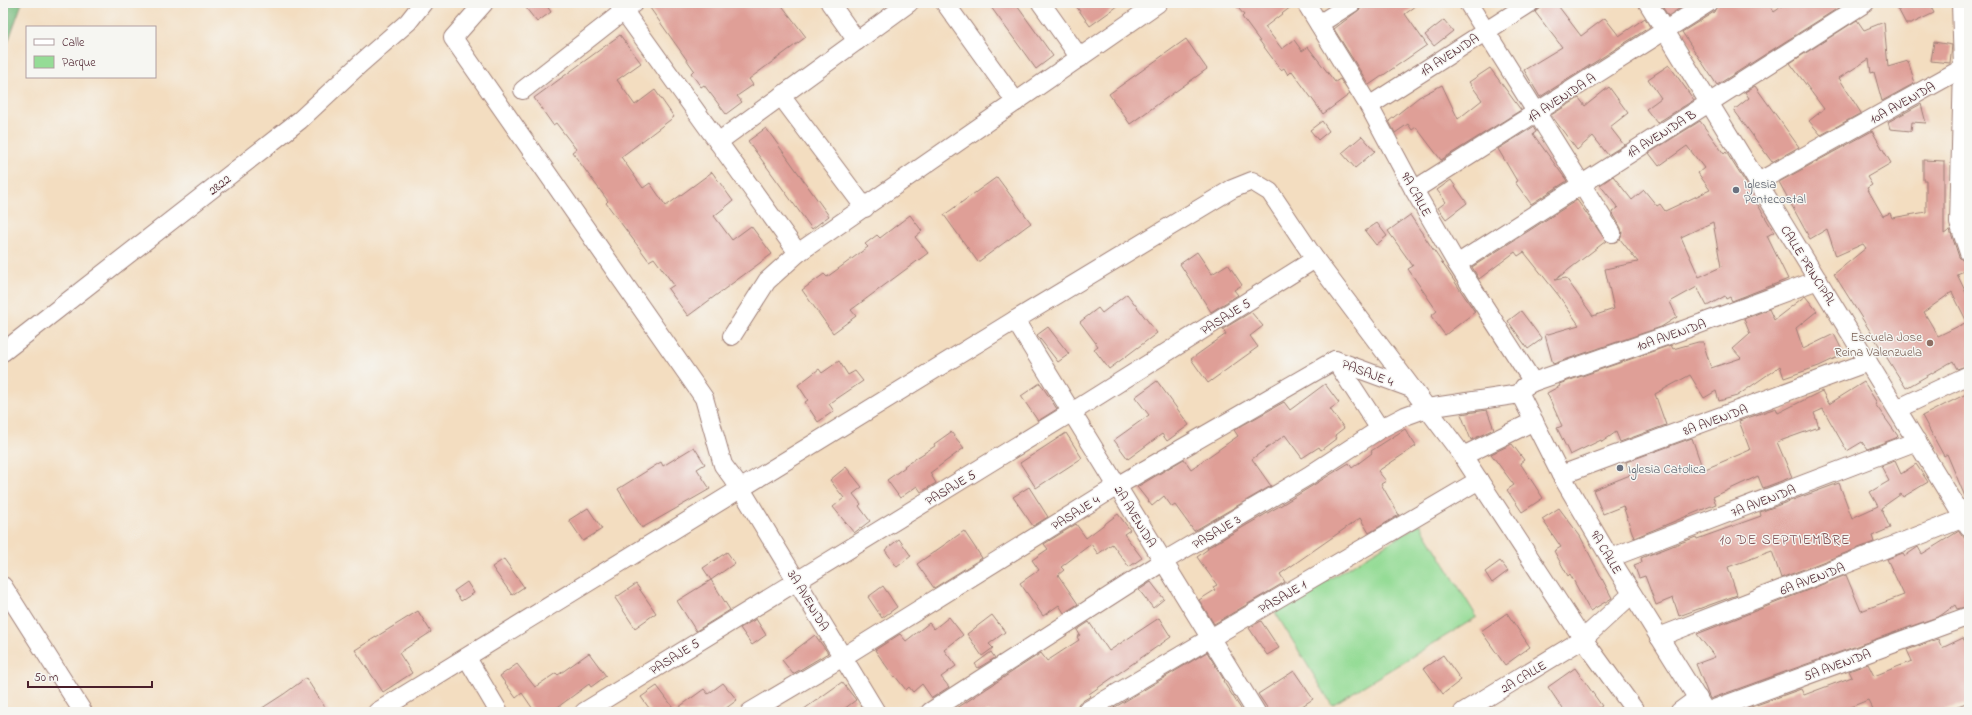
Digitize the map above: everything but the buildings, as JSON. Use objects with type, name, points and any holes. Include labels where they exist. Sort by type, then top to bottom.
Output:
[{"type":"street","name":"2822","points":[[3,352],[300,120],[408,22],[424,3]]},
{"type":"street","name":"3A AVENIDA","points":[[484,3],[453,38],[704,398],[723,465],[741,489],[876,712]]},
{"type":"street","points":[[830,3],[857,41]]},
{"type":"street","points":[[718,142],[909,3]]},
{"type":"street","points":[[945,3],[1016,102]]},
{"type":"street","points":[[1041,3],[1080,58]]},
{"type":"street","points":[[732,336],[767,281],[798,254],[1158,3]]},
{"type":"street","name":"9A CALLE","points":[[1306,3],[1369,106],[1414,190],[1526,388],[1534,421],[1561,475],[1632,594],[1703,707]]},
{"type":"street","points":[[1319,24],[1352,3]]},
{"type":"street","points":[[1468,3],[1535,113],[1612,233]]},
{"type":"street","name":"1A AVENIDA","points":[[1369,106],[1530,3]]},
{"type":"street","name":"CALLE PRINCIPAL","points":[[1648,3],[1967,522]]},
{"type":"street","name":"1A AVENIDA A","points":[[1414,190],[1708,3]]},
{"type":"street","name":"1A AVENIDA B","points":[[1457,264],[1865,3]]},
{"type":"street","points":[[1961,3],[1963,68],[1959,223],[1969,254]]},
{"type":"street","points":[[523,90],[625,6],[718,142],[798,254]]},
{"type":"street","name":"10A AVENIDA","points":[[1758,182],[1963,68]]},
{"type":"street","points":[[781,96],[865,208]]},
{"type":"street","points":[[378,712],[1015,320],[1232,189],[1252,181],[1270,192],[1315,259],[1463,456],[1583,639],[1636,712]]},
{"type":"street","name":"PASAJE 5","points":[[584,712],[1072,412],[1315,259]]},
{"type":"street","name":"10A AVENIDA","points":[[1526,388],[1818,280]]},
{"type":"street","name":"2A AVENIDA","points":[[1015,320],[1256,712]]},
{"type":"street","points":[[1335,360],[1380,429]]},
{"type":"street","name":"PASAJE 4","points":[[750,712],[843,657],[1117,486],[1335,360],[1411,388]]},
{"type":"street","name":"8A AVENIDA","points":[[1561,475],[1868,362]]},
{"type":"street","points":[[1897,409],[1969,375]]},
{"type":"street","name":"PASAJE 3","points":[[930,712],[1164,561],[1308,476],[1380,429],[1405,416],[1427,408],[1526,388]]},
{"type":"street","points":[[1463,456],[1534,421]]},
{"type":"street","name":"7A AVENIDA","points":[[1610,558],[1917,441]]},
{"type":"street","name":"PASAJE 1","points":[[1085,712],[1479,480]]},
{"type":"street","name":"6A AVENIDA","points":[[1659,637],[1967,522]]},
{"type":"street","points":[[3,586],[83,712]]},
{"type":"street","name":"2A CALLE","points":[[1463,712],[1583,639],[1632,594]]},
{"type":"street","name":"5A AVENIDA","points":[[1679,712],[1703,707],[1969,616]]},
{"type":"street","points":[[467,658],[499,712]]},
{"type":"green space","points":[[3,3],[22,3],[3,56]]},
{"type":"green space","points":[[1420,524],[1477,617],[1332,705],[1275,612]]},
{"type":"place","name":"Iglesia Pentecostal","points":[[1736,190]]},
{"type":"place","name":"Escuela Jose Reina Valenzuela","points":[[1930,343]]},
{"type":"place","name":"Iglesia Catolica","points":[[1620,468]]},
{"type":"district","name":"10 DE SEPTIEMBRE","points":[[1785,539]]}]
